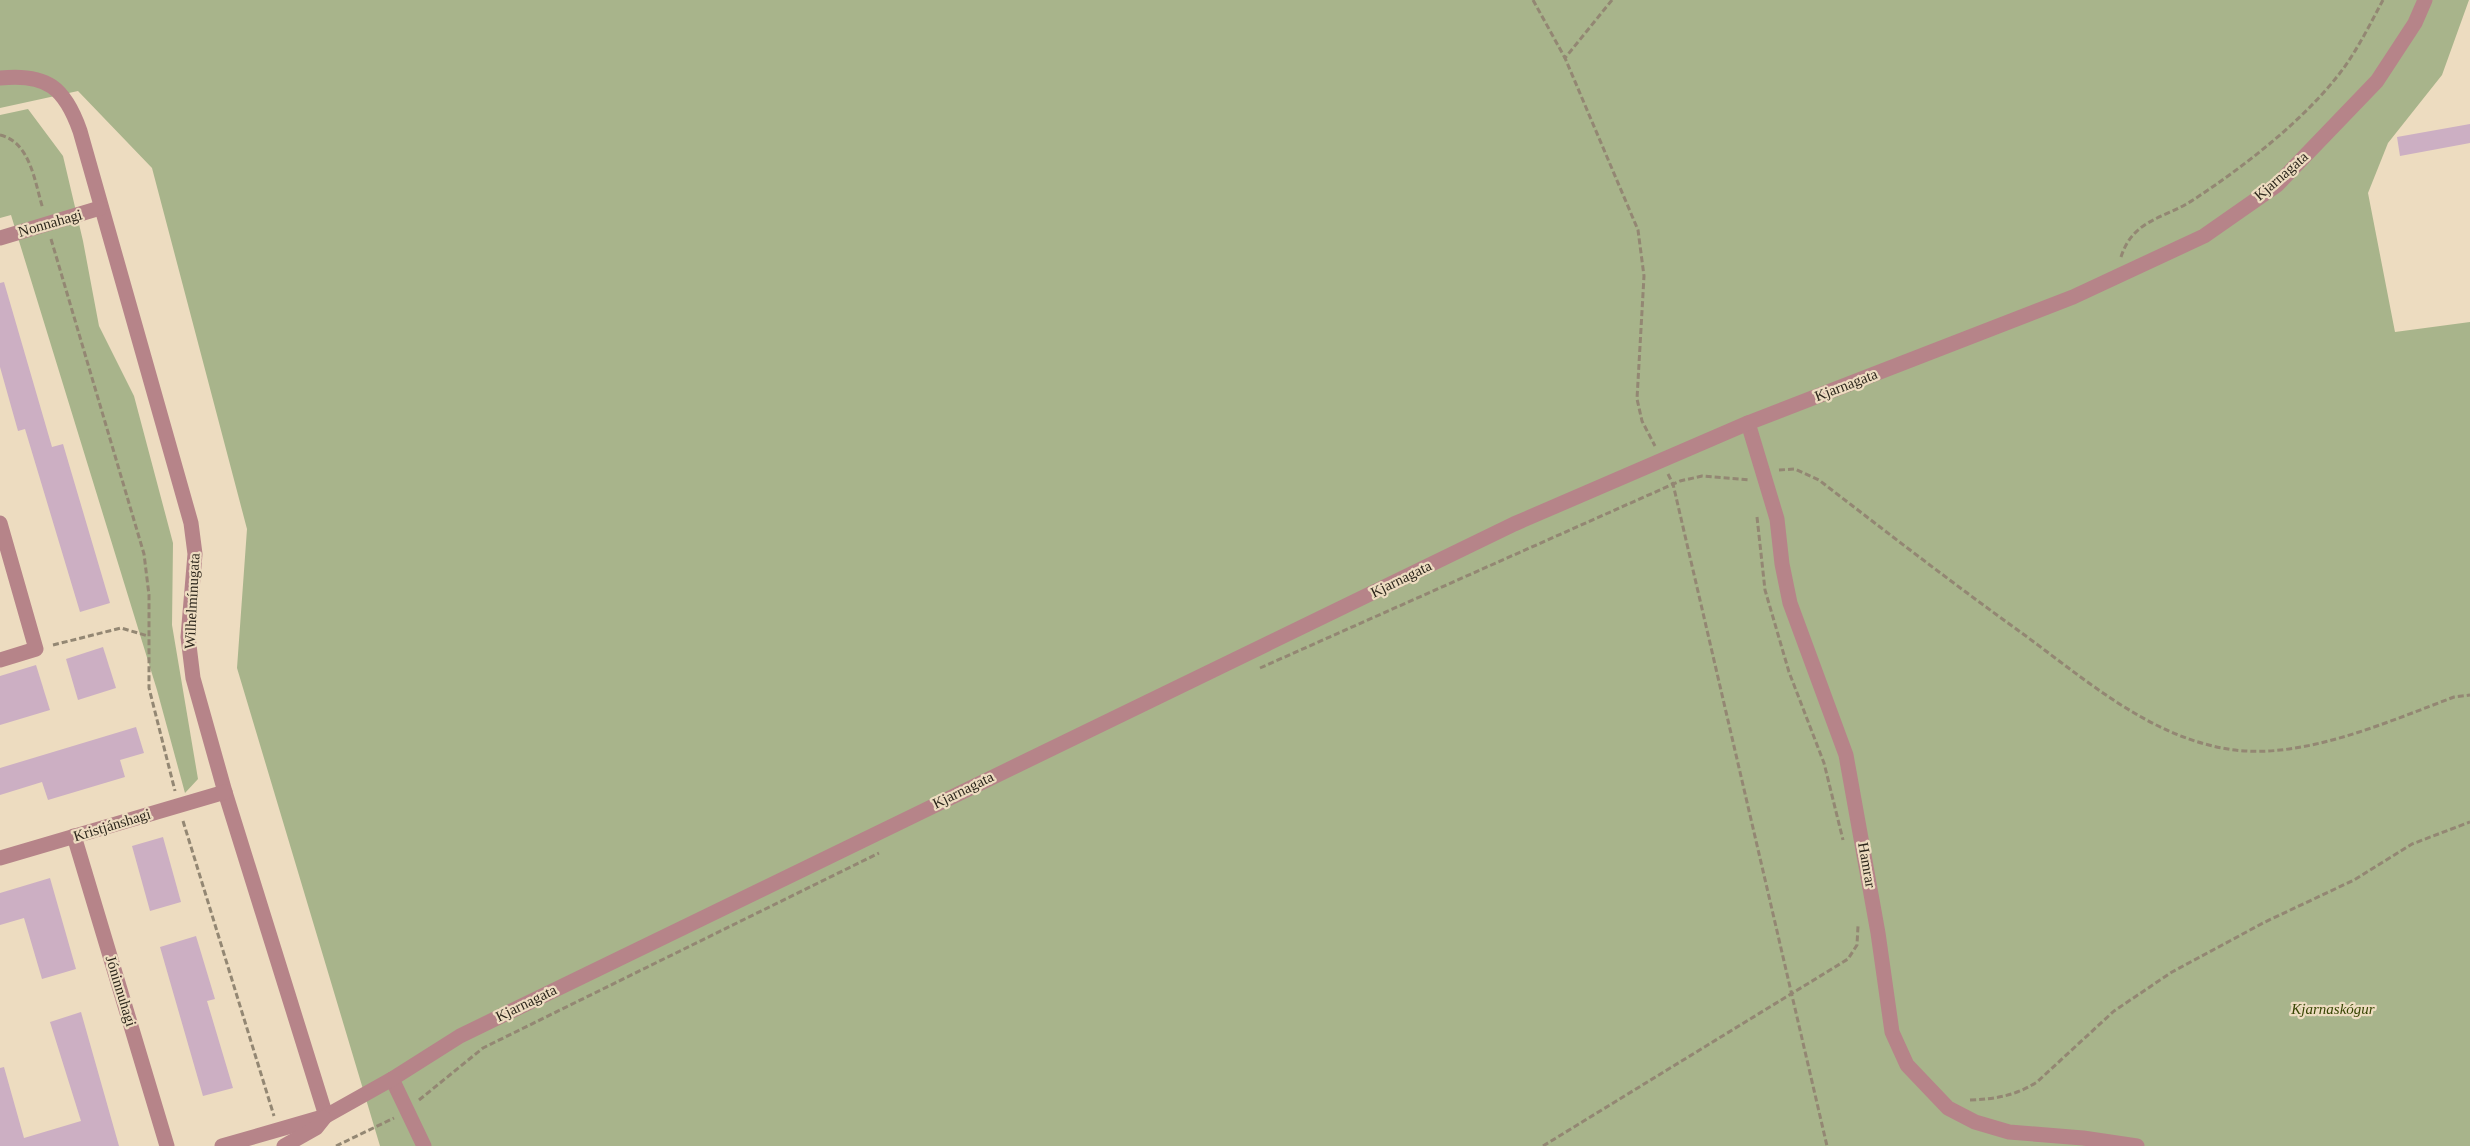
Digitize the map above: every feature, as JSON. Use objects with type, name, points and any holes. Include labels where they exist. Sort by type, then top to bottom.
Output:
[{"type":"street","name":"Kjarnagata","points":[[222,1146],[326,1116],[392,1079],[460,1036],[999,772],[1514,524],[1748,423],[2073,297],[2204,236],[2277,185],[2377,81],[2415,23],[2425,0]]},
{"type":"street","name":"Wilhelmínugata","points":[[0,78],[29,78],[58,88],[75,117],[191,524],[195,554],[189,656],[192,678],[326,1116]]},
{"type":"street","name":"Nonnahagi","points":[[0,238],[100,208]]},
{"type":"street","name":"Hamrar","points":[[1748,423],[1766,474],[1777,519],[1782,564],[1790,603],[1846,755],[1862,838],[1892,1032],[1907,1065],[1941,1101],[1975,1122],[2008,1132],[2083,1138],[2137,1146]]},
{"type":"street","points":[[0,523],[36,650],[0,660]]},
{"type":"street","name":"Kristjánshagi","points":[[0,858],[225,792]]},
{"type":"street","name":"Jóninnuhagi","points":[[74,836],[167,1146]]},
{"type":"street","points":[[392,1079],[424,1146]]},
{"type":"street","name":"Kjarnagata","points":[[284,1146],[316,1128],[326,1116]]},
{"type":"path","points":[[1533,0],[1565,58],[1638,230],[1644,276],[1637,399],[1642,421],[1673,484],[1827,1146]]},
{"type":"path","points":[[1565,58],[1612,0]]},
{"type":"path","points":[[2115,276],[2126,241],[2148,221],[2179,209],[2226,178],[2278,136],[2336,79],[2384,0]]},
{"type":"path","points":[[0,135],[9,137],[27,155],[144,554],[148,595],[149,688],[178,805],[279,1130]]},
{"type":"path","points":[[1766,474],[1795,469],[1819,480],[2110,698],[2166,730],[2190,739],[2237,751],[2287,749],[2362,730],[2454,697],[2470,694]]},
{"type":"path","points":[[1254,671],[1673,484],[1701,477],[1746,481],[1754,478],[1754,488]]},
{"type":"path","points":[[1757,511],[1765,590],[1790,672],[1824,762],[1844,844]]},
{"type":"path","points":[[36,650],[121,628],[149,636]]},
{"type":"path","points":[[1941,1101],[2003,1097],[2025,1090],[2037,1082],[2114,1011],[2172,972],[2265,922],[2354,880],[2412,844],[2470,822]]},
{"type":"path","points":[[336,1146],[364,1134],[406,1110],[483,1048],[889,848]]},
{"type":"path","points":[[1543,1146],[1848,959],[1857,945],[1858,925]]},
{"type":"green space","name":"Kjarnaskógur","points":[[0,0],[2469,0],[2442,75],[2388,143],[2368,193],[2395,332],[2470,322],[2470,1146],[380,1146],[237,668],[247,529],[152,168],[78,91],[0,108]]},
{"type":"green space","points":[[28,109],[63,156],[83,241],[99,326],[134,396],[173,543],[172,625],[198,779],[185,793],[157,690],[11,215],[0,218],[0,115]]},
{"type":"building","points":[[2470,124],[2470,143],[2400,156],[2397,137]]},
{"type":"building","points":[[4,282],[52,447],[63,444],[110,603],[80,612],[25,429],[18,431],[0,367],[0,283]]},
{"type":"building","points":[[103,647],[116,688],[78,700],[66,659]]},
{"type":"building","points":[[36,665],[50,710],[0,725],[0,676]]},
{"type":"building","points":[[136,727],[144,753],[120,760],[125,777],[48,800],[42,782],[0,795],[0,768]]},
{"type":"building","points":[[163,837],[181,902],[150,911],[132,846]]},
{"type":"building","points":[[50,878],[76,969],[42,979],[24,918],[0,925],[0,893]]},
{"type":"building","points":[[196,936],[215,999],[207,1001],[233,1088],[203,1096],[160,947]]},
{"type":"building","points":[[81,1012],[119,1146],[0,1146],[0,1068],[4,1067],[24,1138],[81,1121],[50,1022]]}]
